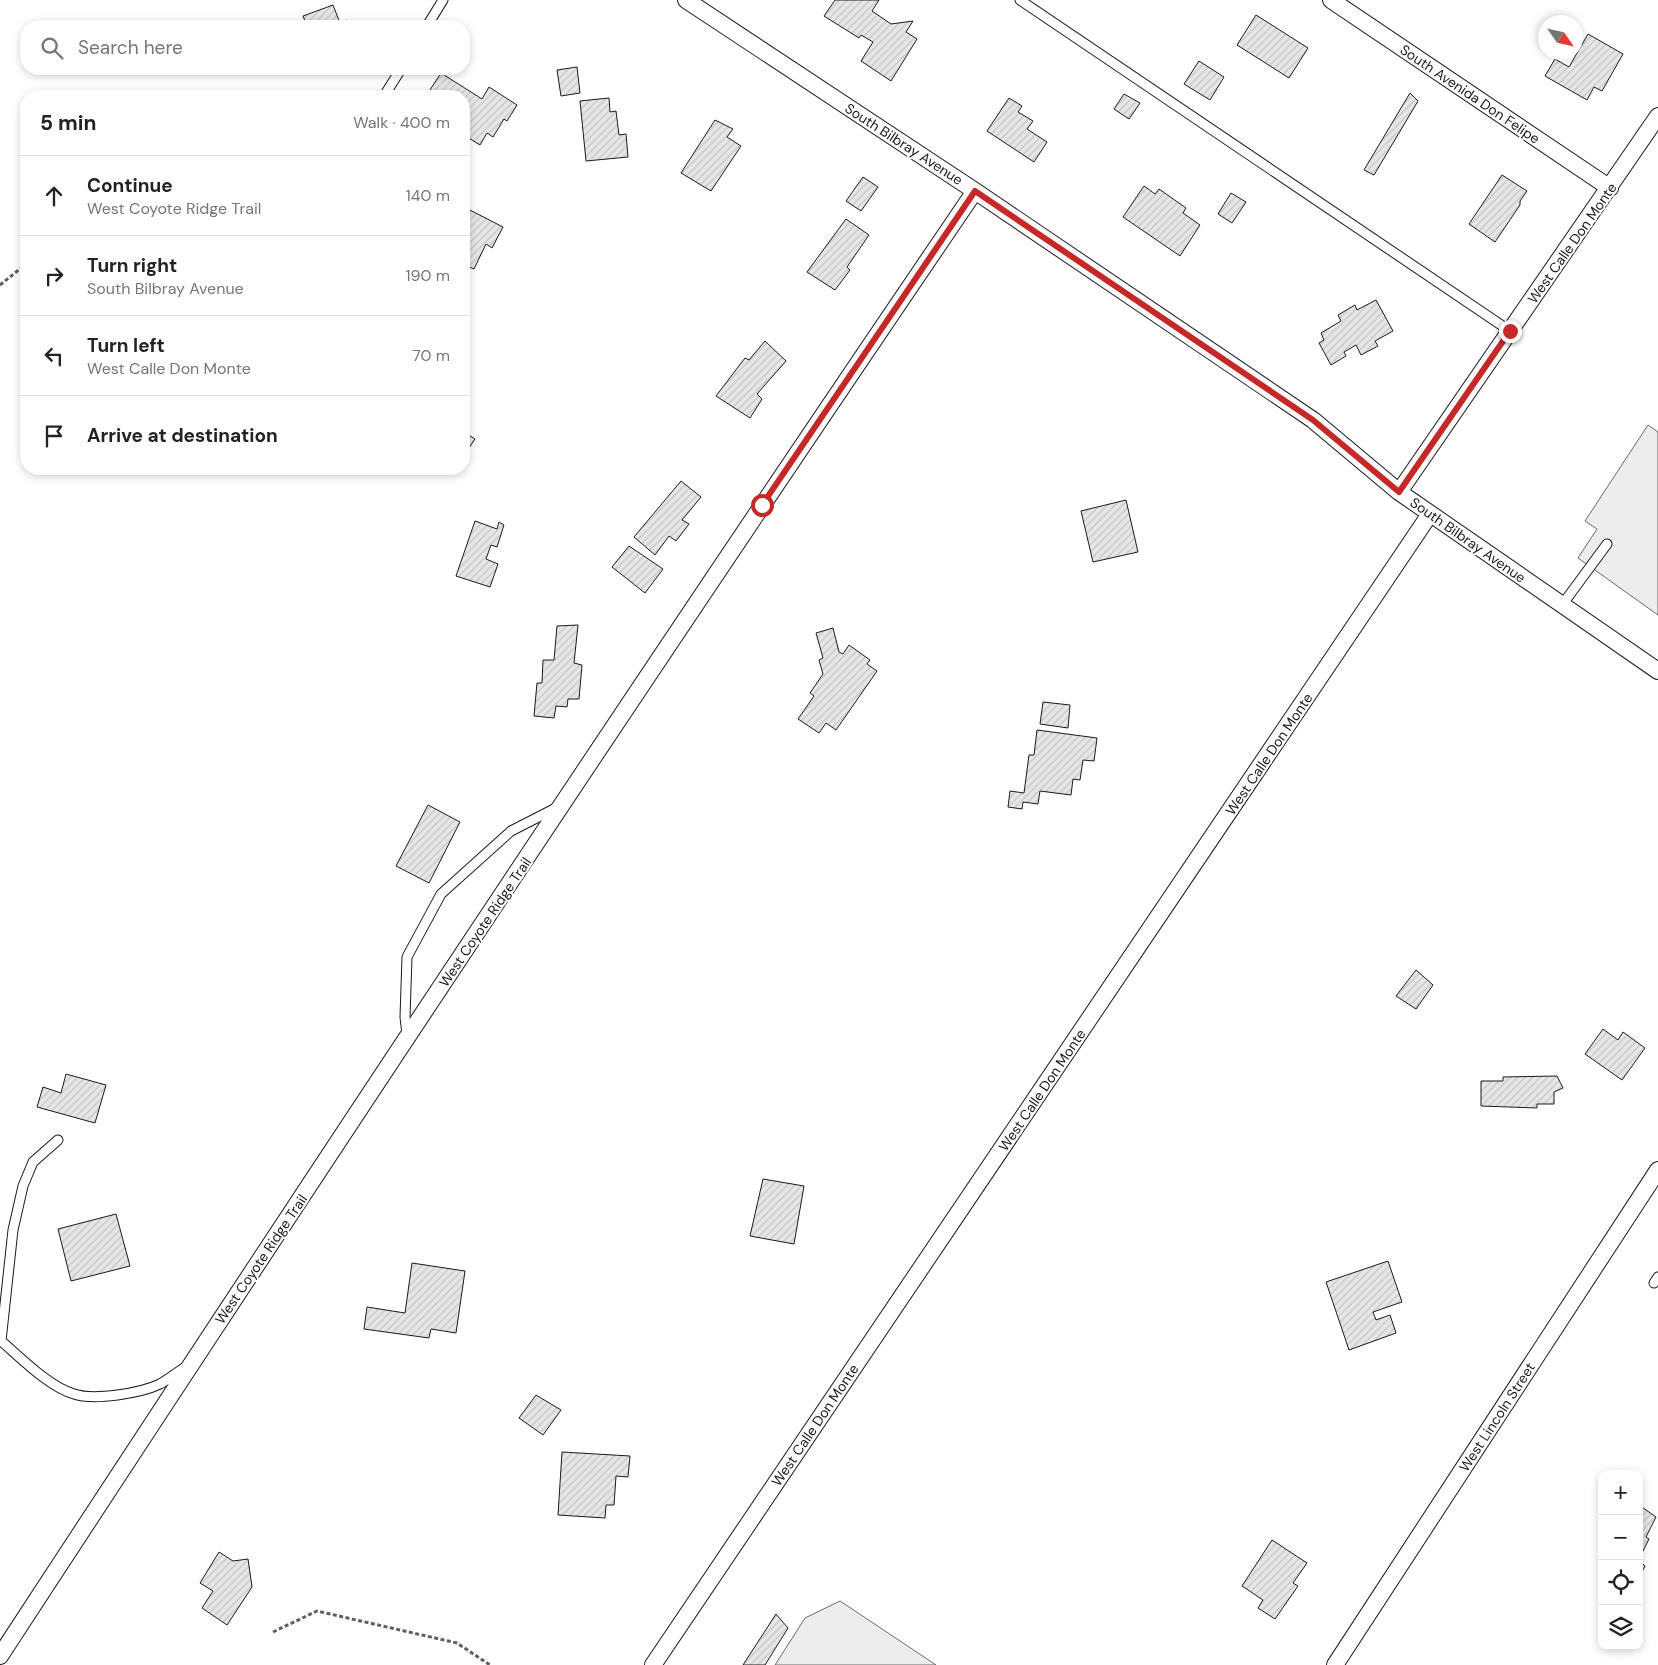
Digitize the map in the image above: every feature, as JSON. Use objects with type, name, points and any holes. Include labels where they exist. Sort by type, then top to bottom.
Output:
[{"type":"street","name":"South Bilbray Avenue","points":[[686,0],[975,191],[1313,420],[1399,492],[1658,671]]},
{"type":"street","name":"South Avenida Don Felipe","points":[[1331,0],[1610,188]]},
{"type":"street","name":"West Calle Don Monte","points":[[1399,492],[1658,116]]},
{"type":"street","name":"West Coyote Ridge Trail","points":[[0,1656],[192,1362],[563,804],[762,505],[975,191]]},
{"type":"street","name":"West Calle Don Monte","points":[[653,1665],[1430,514]]},
{"type":"street","name":"West Lincoln Street","points":[[1335,1665],[1658,1170]]},
{"type":"lane","points":[[431,20],[443,0]]},
{"type":"lane","points":[[1020,0],[1510,331]]},
{"type":"lane","points":[[388,90],[397,75]]},
{"type":"lane","points":[[1562,605],[1607,544]]},
{"type":"lane","points":[[408,1037],[405,1017],[407,957],[441,894],[512,831],[563,804]]},
{"type":"lane","points":[[58,1140],[33,1162],[23,1186],[13,1230],[1,1341],[54,1384],[74,1394],[96,1397],[130,1393],[160,1384],[192,1362]]},
{"type":"path","points":[[0,285],[20,269]]},
{"type":"path","points":[[273,1632],[317,1611],[457,1643],[490,1665]]},
{"type":"shaded area","points":[[1648,425],[1658,432],[1658,615],[1578,558],[1597,529],[1585,521]]},
{"type":"shaded area","points":[[840,1601],[936,1665],[775,1665],[805,1618]]},
{"type":"building","points":[[835,0],[879,0],[872,11],[891,24],[913,21],[906,32],[917,39],[891,81],[861,61],[873,42],[861,35],[859,38],[824,16]]},
{"type":"building","points":[[333,5],[339,20],[305,20],[303,16]]},
{"type":"building","points":[[1256,15],[1308,48],[1289,78],[1237,45]]},
{"type":"building","points":[[1588,34],[1623,54],[1602,91],[1594,87],[1587,100],[1545,76],[1554,60],[1569,67],[1573,60],[1583,60],[1583,43]]},
{"type":"building","points":[[1199,61],[1224,77],[1210,100],[1184,84]]},
{"type":"building","points":[[577,67],[580,93],[561,96],[557,70]]},
{"type":"building","points":[[440,75],[444,75],[468,90],[430,90]]},
{"type":"building","points":[[489,87],[517,105],[507,121],[504,119],[493,137],[487,133],[480,145],[470,139],[470,91],[482,99]]},
{"type":"building","points":[[1410,93],[1418,101],[1374,175],[1364,170]]},
{"type":"building","points":[[1124,94],[1140,103],[1129,119],[1114,109]]},
{"type":"building","points":[[609,98],[610,112],[616,111],[619,135],[626,134],[628,157],[586,161],[580,101]]},
{"type":"building","points":[[1009,98],[1022,106],[1018,112],[1033,121],[1027,129],[1047,142],[1034,162],[987,131]]},
{"type":"building","points":[[715,120],[733,129],[727,137],[741,146],[711,191],[681,173]]},
{"type":"building","points":[[1502,175],[1527,191],[1520,201],[1520,205],[1495,242],[1469,224]]},
{"type":"building","points":[[863,177],[878,187],[861,211],[846,201]]},
{"type":"building","points":[[1144,186],[1155,194],[1159,189],[1186,208],[1183,213],[1200,225],[1180,256],[1123,217]]},
{"type":"building","points":[[1231,193],[1246,202],[1232,223],[1218,214]]},
{"type":"building","points":[[470,210],[503,227],[492,248],[486,244],[474,269],[470,267]]},
{"type":"building","points":[[846,219],[869,235],[847,267],[850,270],[835,290],[807,272]]},
{"type":"building","points":[[1376,300],[1393,331],[1375,341],[1378,346],[1361,355],[1356,345],[1344,352],[1346,356],[1331,365],[1319,343],[1324,340],[1321,333],[1341,321],[1338,315],[1355,305],[1357,310]]},
{"type":"building","points":[[765,341],[786,361],[757,394],[762,399],[750,418],[716,396],[745,358],[749,360]]},
{"type":"building","points":[[470,436],[475,439],[470,446]]},
{"type":"building","points":[[681,481],[701,497],[682,520],[689,524],[676,541],[669,536],[655,555],[634,537]]},
{"type":"building","points":[[1126,500],[1138,552],[1093,562],[1081,511]]},
{"type":"building","points":[[475,521],[497,529],[499,522],[504,525],[497,547],[491,545],[486,559],[498,564],[490,587],[456,576]]},
{"type":"building","points":[[629,546],[663,569],[645,593],[612,567]]},
{"type":"building","points":[[578,625],[574,663],[582,665],[579,699],[568,699],[567,707],[556,706],[554,718],[534,716],[537,683],[542,683],[543,660],[554,660],[557,626]]},
{"type":"building","points":[[833,628],[839,652],[843,654],[849,645],[870,660],[867,664],[877,671],[836,730],[826,723],[819,733],[798,719],[814,696],[810,693],[823,674],[819,660],[823,658],[816,633]]},
{"type":"building","points":[[1043,702],[1070,705],[1068,728],[1040,724]]},
{"type":"building","points":[[1037,730],[1097,738],[1094,761],[1083,760],[1080,780],[1073,779],[1071,795],[1040,791],[1038,804],[1023,802],[1022,809],[1008,807],[1010,791],[1024,793],[1029,755],[1034,755]]},
{"type":"building","points":[[428,805],[460,822],[429,883],[396,866]]},
{"type":"building","points":[[1416,970],[1433,985],[1416,1009],[1396,996]]},
{"type":"building","points":[[1603,1029],[1618,1040],[1623,1032],[1645,1048],[1622,1080],[1585,1054]]},
{"type":"building","points":[[66,1074],[106,1085],[95,1123],[37,1107],[43,1087],[61,1093]]},
{"type":"building","points":[[1557,1076],[1563,1088],[1554,1092],[1554,1104],[1537,1104],[1537,1108],[1481,1106],[1481,1081],[1503,1081],[1503,1077]]},
{"type":"building","points":[[763,1179],[804,1186],[794,1244],[750,1236]]},
{"type":"building","points":[[116,1214],[130,1266],[71,1281],[58,1229]]},
{"type":"building","points":[[1388,1261],[1402,1302],[1373,1312],[1376,1320],[1390,1315],[1396,1333],[1349,1350],[1326,1282]]},
{"type":"building","points":[[412,1263],[465,1271],[456,1333],[431,1329],[429,1338],[364,1329],[367,1307],[405,1313]]},
{"type":"building","points":[[536,1395],[561,1410],[543,1435],[519,1418]]},
{"type":"building","points":[[562,1452],[630,1456],[628,1477],[616,1476],[614,1505],[606,1505],[605,1518],[558,1515]]},
{"type":"building","points":[[1643,1508],[1656,1517],[1646,1537],[1649,1539],[1643,1551]]},
{"type":"building","points":[[1272,1540],[1307,1563],[1293,1583],[1298,1586],[1275,1619],[1258,1608],[1263,1600],[1242,1586]]},
{"type":"building","points":[[219,1552],[233,1561],[248,1559],[252,1587],[227,1625],[202,1608],[213,1591],[200,1583]]},
{"type":"building","points":[[776,1614],[788,1628],[765,1665],[743,1665]]},
{"type":"route","points":[[762,505],[975,191],[1313,420],[1399,492],[1510,331]]}]
